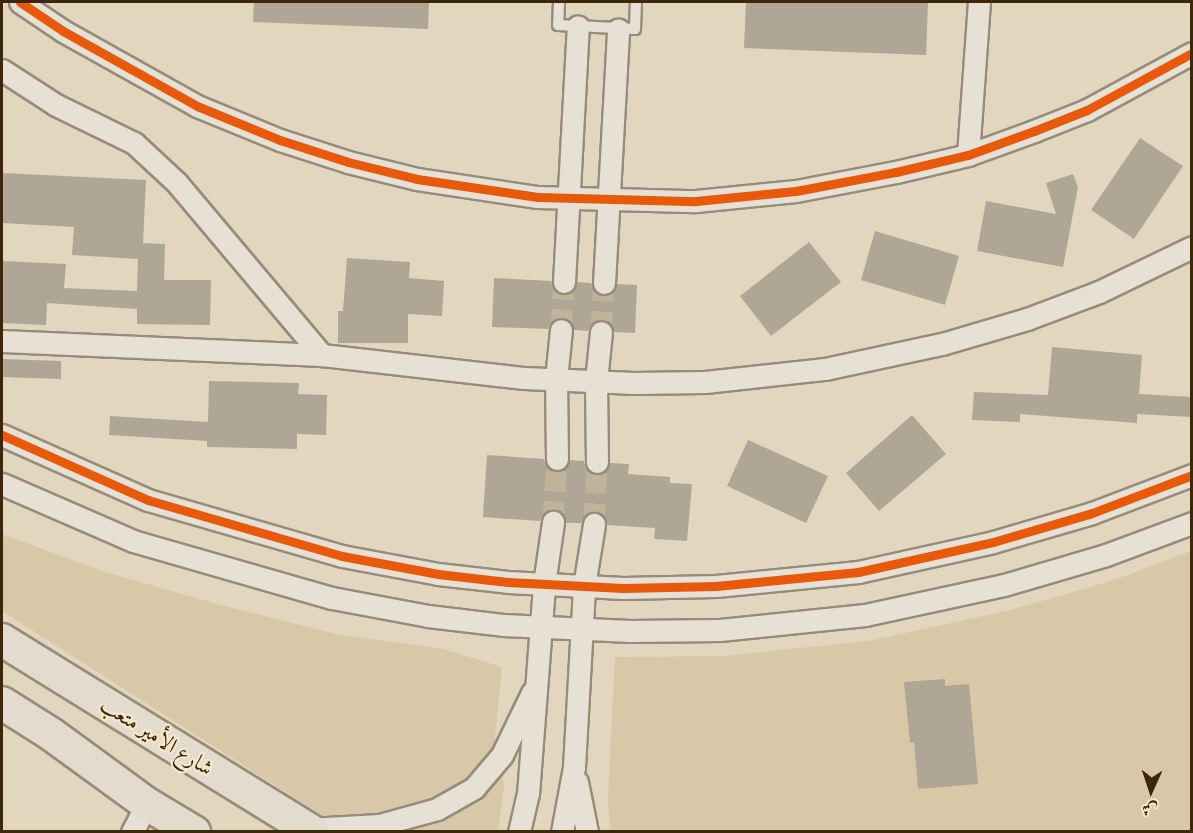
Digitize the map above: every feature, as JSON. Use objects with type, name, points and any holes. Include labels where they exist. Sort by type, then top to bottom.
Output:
[{"type":"main road","name":"شارع الأمير متعب","points":[[2,640],[311,830]]},
{"type":"main road","points":[[2,703],[51,734],[147,804],[194,831]]},
{"type":"street","points":[[20,2],[63,31],[197,106],[280,140],[348,162],[417,178],[489,191],[607,200],[696,201],[796,191],[968,155],[1087,110],[1191,53]]},
{"type":"street","points":[[968,155],[979,2]]},
{"type":"street","points":[[564,282],[578,26]]},
{"type":"street","points":[[604,284],[618,28]]},
{"type":"street","points":[[2,69],[56,105],[134,143],[177,183],[322,355]]},
{"type":"street","points":[[2,340],[322,355],[556,379],[705,382],[825,369],[942,344],[1027,319],[1099,292],[1191,247]]},
{"type":"street","points":[[557,459],[556,379],[561,330]]},
{"type":"street","points":[[597,462],[596,381],[602,332]]},
{"type":"street","points":[[2,435],[148,500],[342,556],[427,572],[584,586],[717,586],[858,572],[1015,536],[1092,513],[1191,475]]},
{"type":"street","points":[[2,484],[133,541],[332,598],[428,616],[581,629],[720,630],[865,615],[1004,585],[1106,555],[1191,523]]},
{"type":"street","points":[[519,831],[528,794],[544,584],[554,522]]},
{"type":"street","points":[[575,827],[574,767],[581,629],[584,586],[594,524]]},
{"type":"street","points":[[311,830],[379,825],[437,809],[474,788],[502,755],[538,682]]},
{"type":"street","points":[[2,711],[51,734]]},
{"type":"street","points":[[132,831],[147,804]]},
{"type":"lane","points":[[559,2],[558,25],[635,29],[636,2]]},
{"type":"shaded area","points":[[2,534],[102,571],[221,605],[336,634],[444,649],[502,667],[495,738],[504,787],[498,831],[346,831],[2,611]]},
{"type":"shaded area","points":[[1191,551],[1191,831],[610,832],[608,799],[615,657],[721,656],[869,641],[1010,610],[1114,580]]},
{"type":"building","points":[[254,2],[429,2],[428,29],[253,22]]},
{"type":"building","points":[[746,2],[928,2],[926,55],[744,48]]},
{"type":"building","points":[[1140,138],[1183,166],[1134,239],[1091,210]]},
{"type":"building","points":[[2,173],[146,180],[143,243],[165,244],[164,280],[211,280],[210,325],[137,324],[137,309],[47,303],[46,325],[2,323],[2,261],[66,264],[64,288],[137,291],[138,259],[72,255],[74,227],[2,223]]},
{"type":"building","points":[[1073,174],[1078,187],[1063,267],[977,251],[986,201],[1056,214],[1046,183]]},
{"type":"building","points":[[875,231],[959,256],[945,305],[861,280]]},
{"type":"building","points":[[809,242],[841,282],[771,336],[740,296]]},
{"type":"building","points":[[347,258],[410,262],[409,278],[444,281],[442,316],[408,314],[408,343],[338,343],[338,311],[343,311]]},
{"type":"building","points":[[494,278],[551,281],[557,292],[564,295],[574,289],[577,282],[591,283],[597,293],[604,296],[614,290],[617,284],[637,285],[635,333],[614,332],[609,322],[602,319],[591,324],[588,331],[574,330],[569,320],[562,317],[551,322],[548,329],[492,327]]},
{"type":"building","points":[[1052,347],[1142,355],[1139,394],[1191,397],[1191,417],[1137,414],[1137,423],[1020,414],[1020,422],[972,420],[974,392],[1048,395]]},
{"type":"building","points":[[2,359],[61,361],[61,379],[2,377]]},
{"type":"building","points":[[209,381],[299,383],[298,394],[327,395],[326,435],[297,434],[297,449],[207,447],[207,441],[109,435],[110,416],[208,422]]},
{"type":"building","points":[[912,415],[946,454],[879,511],[846,473]]},
{"type":"building","points":[[748,440],[828,476],[806,523],[727,486]]},
{"type":"building","points":[[487,455],[544,459],[546,466],[557,472],[564,470],[569,460],[584,461],[586,469],[597,475],[604,473],[610,463],[629,464],[628,474],[670,477],[670,483],[692,484],[687,541],[654,539],[655,528],[607,525],[602,515],[595,511],[585,516],[581,523],[566,523],[561,512],[554,509],[543,514],[540,521],[483,517]]},
{"type":"building","points":[[945,679],[945,686],[969,684],[978,784],[918,789],[914,742],[910,743],[904,682]]},
{"type":"tunnel","points":[[561,330],[564,282]]},
{"type":"tunnel","points":[[601,332],[604,283]]},
{"type":"tunnel","points":[[553,522],[557,459]]},
{"type":"tunnel","points":[[594,524],[597,462]]},
{"type":"cycle path","points":[[20,2],[63,31],[197,106],[280,140],[348,162],[417,179],[538,197],[696,201],[796,191],[896,172],[968,155],[1087,110],[1192,53]]},
{"type":"cycle path","points":[[2,435],[148,500],[342,556],[438,574],[508,582],[623,588],[716,586],[858,572],[993,542],[1092,513],[1192,475]]}]
